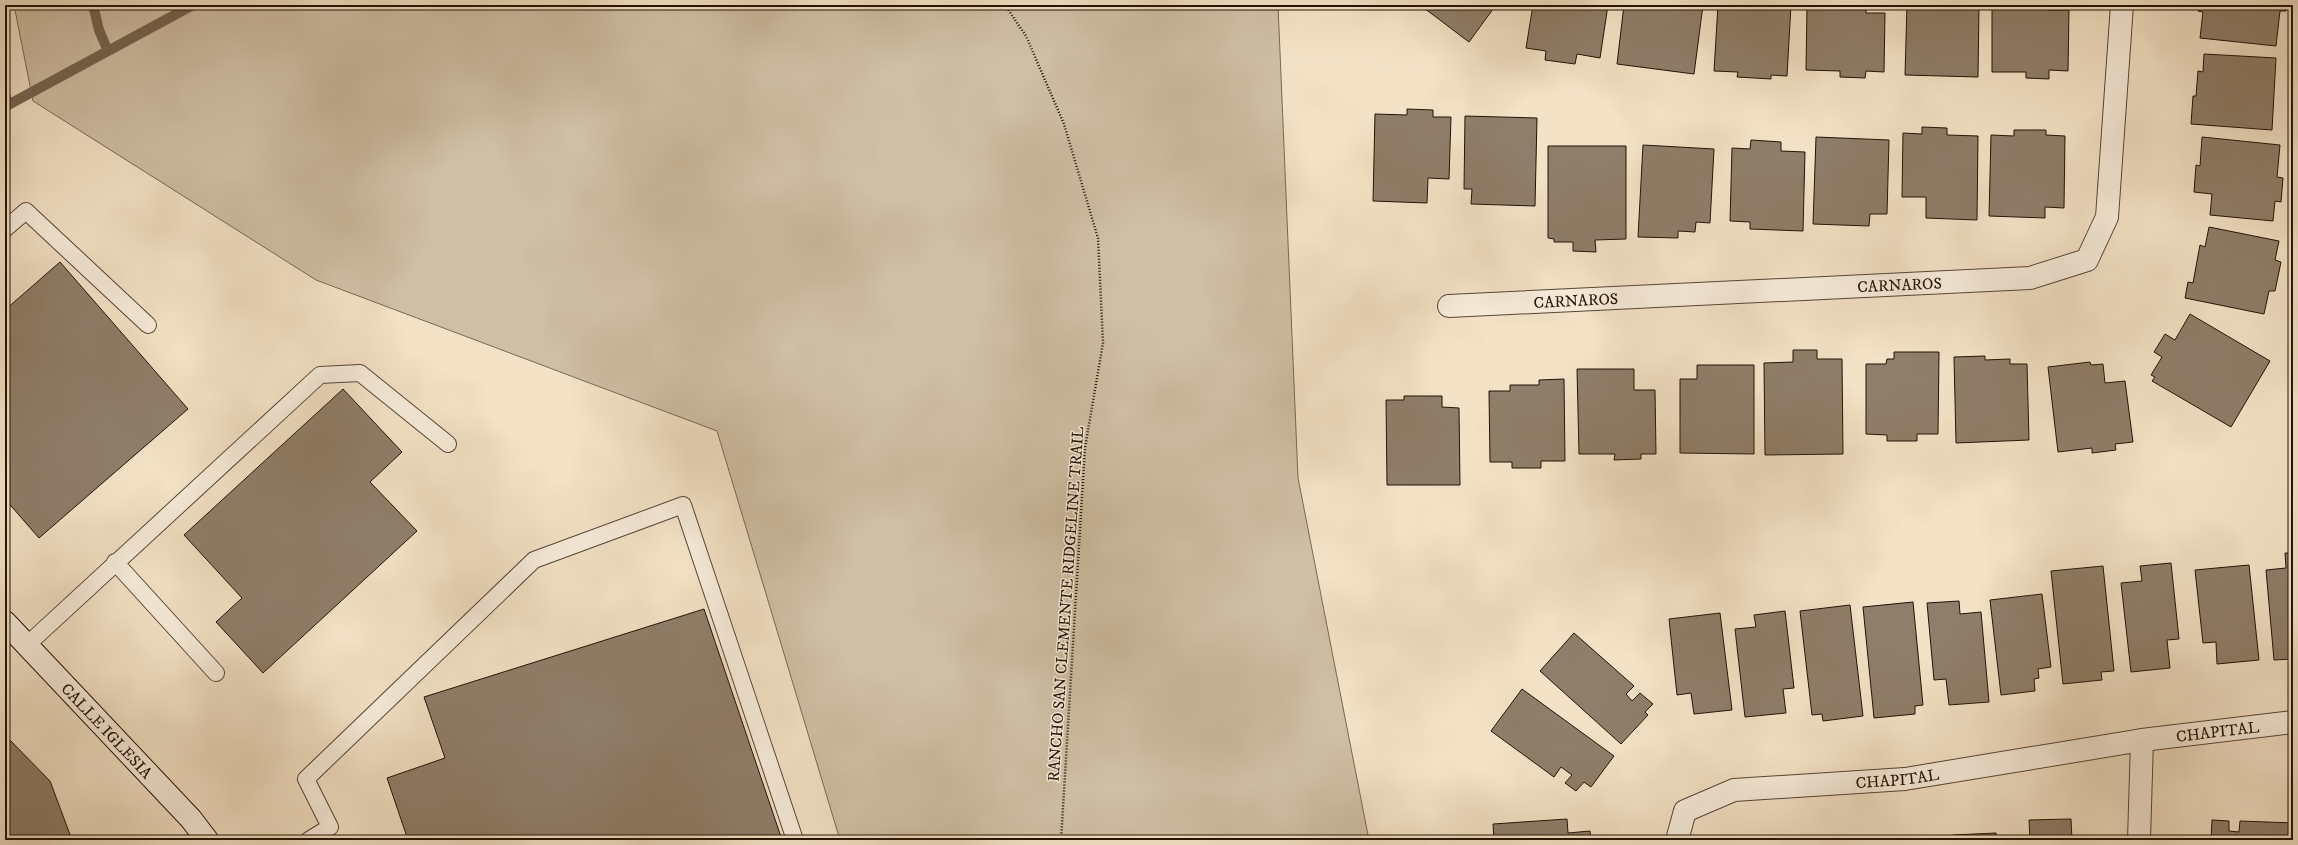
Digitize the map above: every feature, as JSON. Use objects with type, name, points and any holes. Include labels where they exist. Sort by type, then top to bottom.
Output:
[{"type":"street","name":"CARNAROS","points":[[1449,306],[2030,278],[2087,260],[2107,217],[2122,5]]},
{"type":"street","name":"CALLE IGLESIA","points":[[5,622],[28,644],[186,813],[207,840]]},
{"type":"street","name":"CHAPITAL","points":[[1676,840],[1685,811],[1734,790],[1905,779],[2142,740],[2293,722]]},
{"type":"street","points":[[2139,840],[2142,740]]},
{"type":"lane","points":[[5,229],[26,211],[148,325]]},
{"type":"lane","points":[[28,644],[115,562],[320,375],[360,373],[448,444]]},
{"type":"lane","points":[[309,840],[332,833],[306,779],[534,560],[683,505],[795,840]]},
{"type":"lane","points":[[115,562],[216,673]]},
{"type":"path","name":"RANCHO SAN CLEMENTE RIDGELINE TRAIL","points":[[1005,5],[1026,36],[1064,124],[1098,238],[1103,343],[1085,448],[1061,840]]},
{"type":"shaded area","points":[[14,5],[1278,5],[1298,478],[1369,840],[840,840],[717,431],[316,280],[33,101]]},
{"type":"building","points":[[1420,5],[1496,5],[1469,42]]},
{"type":"building","points":[[1533,5],[1608,5],[1600,58],[1577,54],[1575,64],[1545,60],[1546,51],[1526,48]]},
{"type":"building","points":[[1624,5],[1703,5],[1694,74],[1617,64]]},
{"type":"building","points":[[1718,5],[1791,5],[1787,76],[1771,75],[1771,79],[1737,77],[1738,72],[1714,71]]},
{"type":"building","points":[[1807,5],[1866,5],[1866,13],[1885,13],[1884,72],[1866,71],[1865,78],[1840,77],[1840,71],[1806,70]]},
{"type":"building","points":[[1907,5],[1979,5],[1978,77],[1905,75]]},
{"type":"building","points":[[1992,5],[2048,5],[2047,10],[2069,10],[2068,71],[2049,70],[2049,79],[2026,78],[2026,72],[1992,72]]},
{"type":"building","points":[[2198,5],[2286,5],[2286,11],[2280,11],[2276,46],[2200,38],[2203,12],[2198,11]]},
{"type":"building","points":[[2204,54],[2276,58],[2272,130],[2191,124],[2193,96],[2196,96],[2198,71],[2203,72]]},
{"type":"building","points":[[1407,109],[1433,110],[1433,117],[1451,117],[1449,179],[1428,178],[1427,203],[1373,201],[1375,114],[1407,115]]},
{"type":"building","points":[[1465,116],[1537,118],[1535,206],[1471,204],[1472,189],[1464,189]]},
{"type":"building","points":[[1922,127],[1947,128],[1947,135],[1978,136],[1977,220],[1926,218],[1926,197],[1902,197],[1903,133],[1922,134]]},
{"type":"building","points":[[2014,130],[2046,130],[2046,135],[2065,136],[2064,208],[2045,207],[2045,218],[1989,216],[1991,135],[2014,136]]},
{"type":"building","points":[[1816,137],[1889,140],[1887,214],[1870,214],[1869,226],[1813,224]]},
{"type":"building","points":[[2202,137],[2280,145],[2277,177],[2283,178],[2281,202],[2275,201],[2273,221],[2210,215],[2212,194],[2194,192],[2196,165],[2200,166]]},
{"type":"building","points":[[1751,140],[1781,142],[1781,151],[1805,152],[1803,231],[1750,229],[1750,222],[1730,221],[1732,148],[1750,149]]},
{"type":"building","points":[[1643,145],[1714,149],[1710,223],[1696,222],[1695,232],[1678,231],[1678,238],[1638,237]]},
{"type":"building","points":[[1548,146],[1626,146],[1626,239],[1595,240],[1596,252],[1573,251],[1573,242],[1554,242],[1554,239],[1548,238]]},
{"type":"building","points":[[2209,227],[2279,241],[2275,260],[2281,262],[2275,291],[2269,291],[2264,314],[2185,298],[2188,282],[2193,283],[2200,245],[2205,247]]},
{"type":"building","points":[[60,262],[188,409],[39,538],[5,499],[5,310]]},
{"type":"building","points":[[2190,314],[2270,361],[2231,427],[2152,381],[2155,377],[2151,375],[2162,357],[2154,352],[2165,334],[2175,340]]},
{"type":"building","points":[[1793,350],[1817,350],[1817,359],[1842,359],[1843,454],[1765,455],[1764,363],[1793,362]]},
{"type":"building","points":[[1894,352],[1939,352],[1938,434],[1917,434],[1917,441],[1887,441],[1887,435],[1866,434],[1866,364],[1886,364],[1887,359],[1894,359]]},
{"type":"building","points":[[1985,356],[1985,360],[2010,359],[2010,364],[2027,364],[2029,440],[1956,443],[1954,357]]},
{"type":"building","points":[[2090,362],[2091,365],[2103,364],[2105,383],[2125,381],[2133,442],[2115,444],[2116,450],[2092,453],[2092,448],[2058,452],[2048,367]]},
{"type":"building","points":[[1697,365],[1754,365],[1754,454],[1680,453],[1680,379],[1697,379]]},
{"type":"building","points":[[1577,369],[1634,369],[1634,390],[1655,390],[1656,454],[1641,454],[1641,459],[1614,460],[1615,454],[1579,454]]},
{"type":"building","points":[[1564,379],[1565,461],[1541,461],[1541,468],[1512,468],[1512,462],[1490,462],[1489,391],[1510,391],[1510,385],[1539,385],[1539,380]]},
{"type":"building","points":[[343,389],[402,452],[370,482],[417,531],[263,673],[216,622],[242,598],[184,535]]},
{"type":"building","points":[[1404,396],[1442,396],[1442,407],[1459,408],[1460,485],[1387,485],[1386,400],[1404,400]]},
{"type":"building","points":[[2285,553],[2293,553],[2293,659],[2274,660],[2266,570],[2286,568]]},
{"type":"building","points":[[2171,563],[2179,639],[2167,640],[2170,668],[2131,672],[2121,583],[2142,581],[2140,566]]},
{"type":"building","points":[[2249,565],[2259,660],[2217,664],[2216,642],[2203,643],[2195,570]]},
{"type":"building","points":[[2103,566],[2114,671],[2101,672],[2102,680],[2063,684],[2051,571]]},
{"type":"building","points":[[2042,594],[2051,667],[2038,669],[2039,678],[2034,679],[2035,691],[2001,695],[1990,600]]},
{"type":"building","points":[[1959,601],[1960,614],[1981,612],[1989,702],[1949,705],[1946,679],[1934,680],[1927,603]]},
{"type":"building","points":[[1913,602],[1923,705],[1915,706],[1915,714],[1874,718],[1863,607]]},
{"type":"building","points":[[1850,605],[1863,716],[1823,721],[1822,714],[1812,715],[1800,611]]},
{"type":"building","points":[[704,609],[782,840],[408,840],[387,778],[445,758],[424,697]]},
{"type":"building","points":[[1785,611],[1794,688],[1783,689],[1786,713],[1745,717],[1735,629],[1756,627],[1754,615]]},
{"type":"building","points":[[1720,613],[1732,710],[1694,714],[1691,693],[1677,695],[1669,619]]},
{"type":"building","points":[[1574,633],[1634,686],[1626,694],[1632,701],[1640,693],[1653,704],[1645,712],[1648,715],[1621,744],[1540,671]]},
{"type":"building","points":[[1522,689],[1614,756],[1591,787],[1584,782],[1576,791],[1565,783],[1572,775],[1561,767],[1554,777],[1491,731]]},
{"type":"building","points":[[5,735],[50,781],[72,840],[5,840]]},
{"type":"building","points":[[1567,819],[1568,833],[1590,831],[1591,840],[1494,840],[1493,824]]},
{"type":"building","points":[[2071,819],[2072,840],[2030,840],[2029,820]]},
{"type":"building","points":[[2212,820],[2229,821],[2229,831],[2239,832],[2240,821],[2293,823],[2293,840],[2211,840]]},
{"type":"building","points":[[1996,833],[1997,840],[1953,840],[1953,835]]},
{"type":"waterway","points":[[93,5],[99,30],[108,51]]},
{"type":"waterway","points":[[5,94],[8,105],[193,5]]}]
